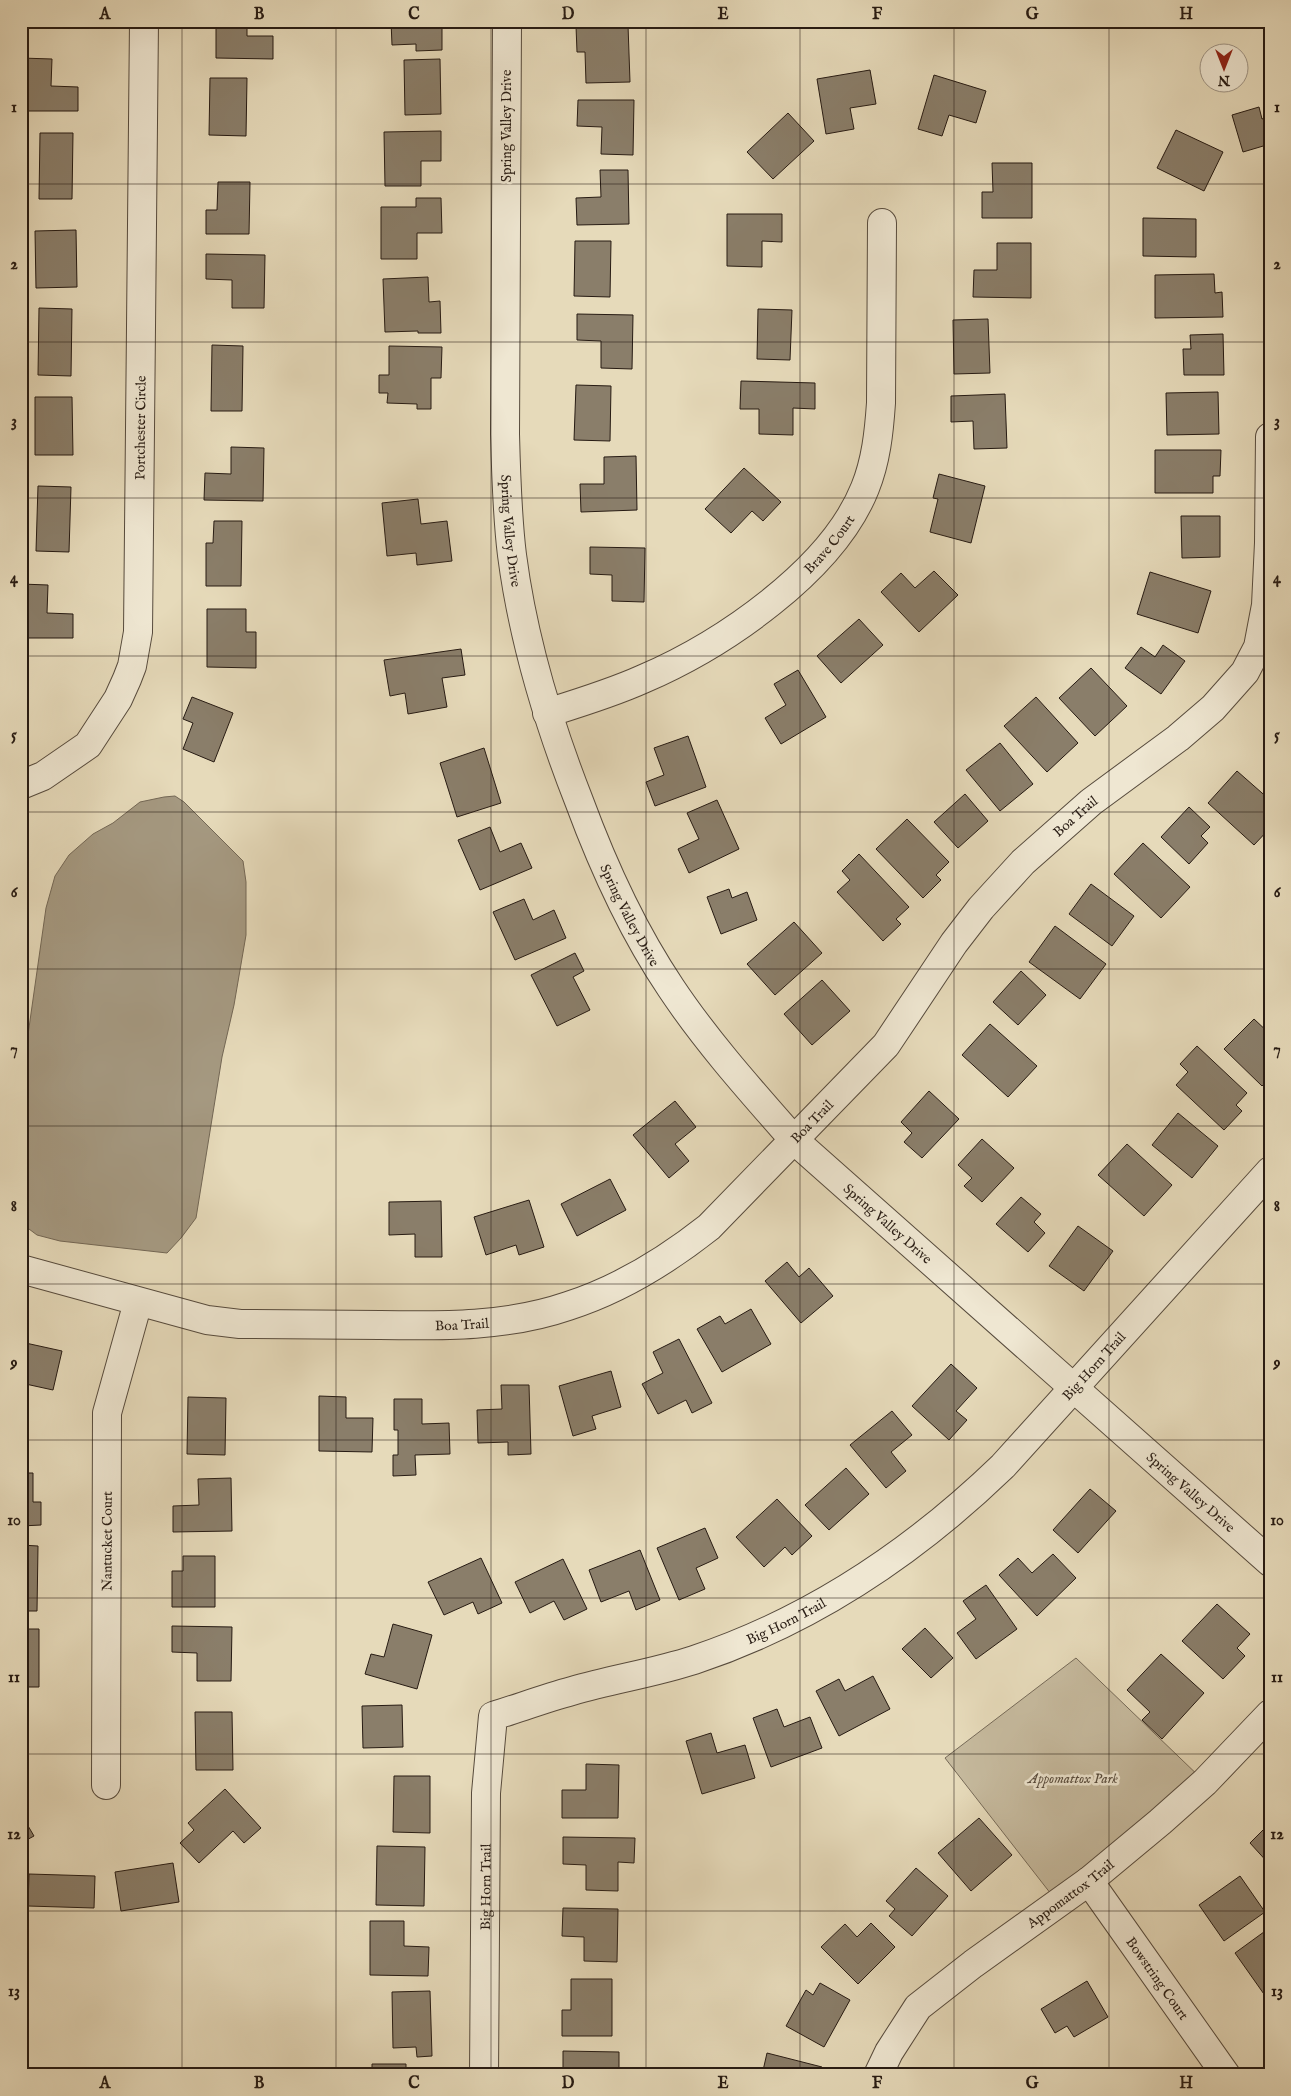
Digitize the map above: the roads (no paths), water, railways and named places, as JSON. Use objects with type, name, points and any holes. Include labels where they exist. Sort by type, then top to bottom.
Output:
[{"type":"street","name":"Portchester Circle","points":[[21,785],[43,776],[88,745],[118,700],[132,666],[138,632],[144,21]]},
{"type":"street","name":"Spring Valley Drive","points":[[507,21],[505,424],[506,496],[512,556],[521,609],[547,713],[575,793],[612,884],[670,987],[728,1064],[794,1140],[1270,1562]]},
{"type":"street","name":"Brave Court","points":[[547,713],[595,698],[644,679],[720,637],[752,616],[800,577],[823,553],[842,529],[855,509],[865,488],[874,459],[879,433],[882,223]]},
{"type":"street","name":"Boa Trail","points":[[21,1268],[207,1320],[240,1324],[451,1326],[488,1324],[538,1315],[567,1307],[618,1286],[650,1270],[709,1227],[886,1045],[954,943],[1023,862],[1090,802],[1178,738],[1213,708],[1244,672],[1258,648],[1266,604],[1269,543],[1270,437]]},
{"type":"street","name":"Big Horn Trail","points":[[484,2075],[486,1793],[493,1716],[573,1690],[655,1672],[696,1659],[785,1623],[846,1590],[904,1551],[974,1494],[1003,1466],[1270,1171]]},
{"type":"street","name":"Nantucket Court","points":[[106,1785],[107,1413],[138,1302]]},
{"type":"street","name":"Appomattox Trail","points":[[878,2075],[889,2052],[918,2007],[973,1964],[1089,1881],[1205,1782],[1270,1714]]},
{"type":"street","name":"Bowstring Court","points":[[1089,1881],[1226,2075]]},
{"type":"park label","name":"Appomattox Park","points":[[1073,1778]]}]
